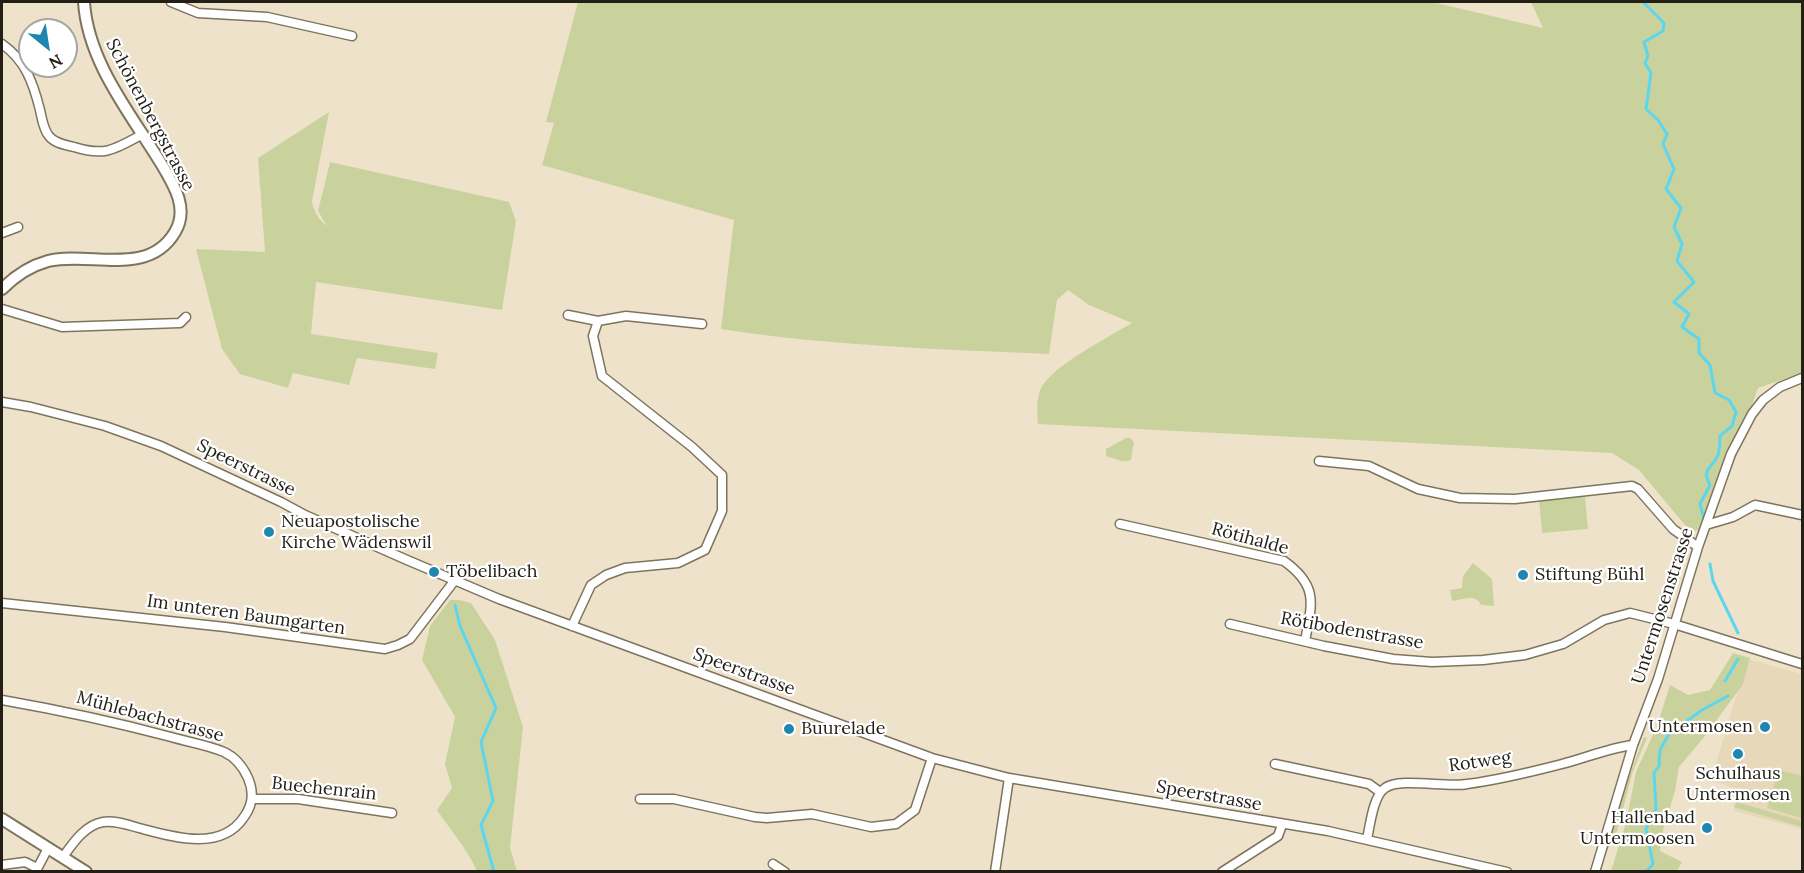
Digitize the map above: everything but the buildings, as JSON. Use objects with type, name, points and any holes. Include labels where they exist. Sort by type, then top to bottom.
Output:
[{"type":"street","name":"Schönenbergstrasse","points":[[2,289],[30,268],[50,261],[69,258],[141,258],[159,250],[169,241],[180,220],[178,196],[172,182],[94,49],[86,23],[84,2]]},
{"type":"street","points":[[171,2],[198,13],[267,17],[352,36]]},
{"type":"street","points":[[2,44],[22,61],[38,102],[44,128],[57,142],[97,153],[106,152],[143,134]]},
{"type":"street","points":[[2,233],[18,227]]},
{"type":"street","points":[[2,309],[62,327],[180,324],[186,317]]},
{"type":"street","points":[[568,315],[598,321],[626,316],[702,324]]},
{"type":"street","points":[[572,626],[591,585],[606,575],[625,568],[678,563],[705,550],[722,511],[722,475],[692,447],[602,376],[593,336],[598,321]]},
{"type":"street","name":"Untermosenstrasse","points":[[1595,872],[1633,745],[1658,679],[1698,547],[1731,454],[1752,414],[1769,394],[1803,378]]},
{"type":"street","name":"Speerstrasse","points":[[2,402],[33,407],[105,426],[161,446],[281,501],[305,515],[455,580],[572,626],[932,758],[1009,778],[1367,839],[1507,872]]},
{"type":"street","points":[[1319,460],[1369,466],[1418,489],[1460,498],[1515,499],[1632,486],[1638,489],[1673,529],[1698,547]]},
{"type":"street","points":[[1706,525],[1733,517],[1755,505],[1803,515]]},
{"type":"street","name":"Rötihalde","points":[[1120,524],[1284,561],[1298,571],[1310,587],[1312,605],[1305,641]]},
{"type":"street","name":"Im unteren Baumgarten","points":[[2,603],[225,627],[385,649],[410,639],[455,580]]},
{"type":"street","name":"Rötibodenstrasse","points":[[1230,624],[1393,658],[1432,662],[1484,660],[1525,655],[1563,644],[1604,620],[1630,613],[1674,624],[1803,664]]},
{"type":"street","name":"Mühlebachstrasse","points":[[2,700],[142,729],[224,752],[236,759],[244,769],[249,779],[252,799]]},
{"type":"street","name":"Rotweg","points":[[1380,792],[1389,785],[1401,783],[1464,785],[1564,764],[1613,747],[1633,745]]},
{"type":"street","points":[[640,799],[674,799],[755,817],[812,814],[871,826],[896,824],[915,810],[932,758]]},
{"type":"street","points":[[1275,764],[1369,784],[1380,792],[1367,839]]},
{"type":"street","points":[[995,872],[1009,778]]},
{"type":"street","points":[[63,857],[86,830],[103,822],[159,833],[201,839],[214,838],[227,834],[237,826],[249,809],[252,799]]},
{"type":"street","name":"Buechenrain","points":[[252,799],[298,799],[392,813]]},
{"type":"street","points":[[2,819],[86,872]]},
{"type":"street","points":[[1229,870],[1278,837],[1282,825]]},
{"type":"street","points":[[2,865],[25,862],[36,870],[48,848]]},
{"type":"street","points":[[773,864],[785,872]]},
{"type":"shaded area","name":"Untermosen","points":[[1747,659],[1802,674],[1802,829],[1734,811],[1739,790],[1711,780]]},
{"type":"green space","points":[[578,2],[1432,2],[1543,28],[1531,2],[1802,2],[1802,373],[1758,388],[1748,417],[1746,431],[1708,529],[1690,531],[1639,470],[1612,453],[1038,424],[1038,397],[1047,379],[1082,352],[1132,323],[1089,305],[1068,290],[1057,300],[1049,354],[843,343],[721,329],[734,220],[542,165],[554,123],[546,122]]},
{"type":"green space","points":[[329,112],[312,201],[317,215],[327,226],[318,211],[330,162],[509,202],[516,221],[502,310],[316,282],[311,334],[438,353],[435,369],[357,358],[349,385],[293,373],[288,388],[240,374],[222,349],[196,249],[265,252],[258,158]]},
{"type":"green space","points":[[1126,438],[1134,442],[1131,460],[1122,461],[1106,456],[1106,449]]},
{"type":"green space","points":[[1585,496],[1588,529],[1542,533],[1539,499]]},
{"type":"green space","points":[[1473,563],[1492,579],[1494,606],[1481,605],[1472,598],[1452,601],[1450,590],[1462,588],[1463,576]]},
{"type":"green space","points":[[450,600],[471,603],[495,640],[523,727],[510,848],[517,871],[477,871],[437,810],[452,788],[445,764],[455,717],[422,660],[430,626]]},
{"type":"green space","points":[[1733,653],[1750,658],[1743,684],[1679,767],[1660,851],[1682,862],[1677,871],[1611,871],[1626,823],[1636,772],[1657,726],[1670,685],[1688,695],[1710,690]]},
{"type":"green space","points":[[1644,737],[1647,738],[1633,771],[1616,835],[1605,851],[1621,798]]},
{"type":"green space","points":[[1779,770],[1802,776],[1802,818],[1767,808]]},
{"type":"green space","points":[[1736,802],[1802,821],[1802,827],[1734,807]]},
{"type":"waterway","points":[[1643,2],[1664,23],[1663,31],[1644,42],[1648,56],[1645,63],[1651,73],[1646,109],[1658,120],[1667,134],[1663,144],[1674,169],[1666,189],[1681,208],[1674,227],[1682,244],[1677,261],[1694,282],[1674,302],[1689,314],[1682,327],[1699,339],[1699,353],[1710,365],[1715,393],[1729,400],[1736,412],[1732,426],[1720,436],[1718,455],[1707,472],[1710,485],[1700,504],[1704,519]]},
{"type":"waterway","points":[[1710,564],[1713,581],[1738,633]]},
{"type":"waterway","name":"Töbelibach","points":[[455,605],[460,626],[496,708],[481,742],[493,801],[481,825],[494,872]]},
{"type":"waterway","points":[[1725,681],[1738,659]]},
{"type":"waterway","points":[[1646,872],[1653,864],[1646,829],[1656,809],[1654,773],[1659,766],[1660,750],[1669,734],[1702,710],[1728,696]]},
{"type":"place","name":"Neuapostolische Kirche Wädenswil","points":[[269,532]]},
{"type":"place","name":"Töbelibach","points":[[434,572]]},
{"type":"place","name":"Stiftung Bühl","points":[[1523,575]]},
{"type":"place","name":"Untermosen","points":[[1765,727]]},
{"type":"place","name":"Buurelade","points":[[789,729]]},
{"type":"place","name":"Schulhaus Untermosen","points":[[1738,754]]},
{"type":"place","name":"Hallenbad Untermoosen","points":[[1707,828]]}]
